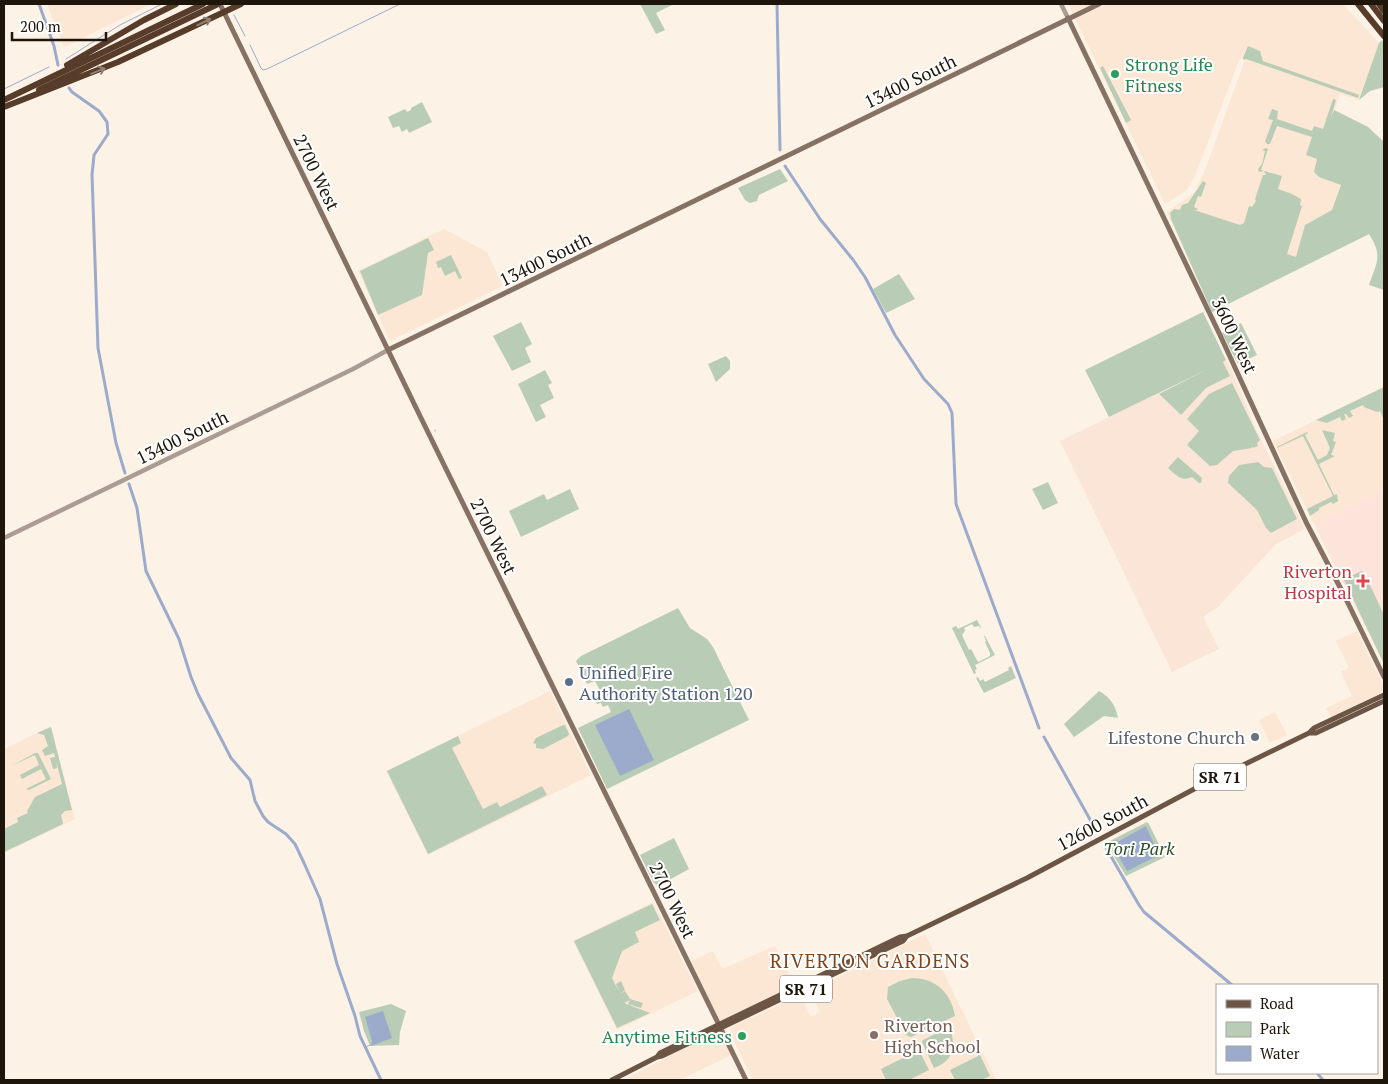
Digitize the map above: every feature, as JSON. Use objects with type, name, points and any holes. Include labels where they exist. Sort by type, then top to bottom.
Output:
[{"type":"highway","points":[[5,100],[144,20],[176,4]]},
{"type":"highway","points":[[5,100],[206,6],[219,4]]},
{"type":"highway","points":[[4,107],[118,62],[241,4]]},
{"type":"highway","points":[[1358,4],[1384,36]]},
{"type":"highway","points":[[1371,4],[1384,21]]},
{"type":"highway","points":[[1379,4],[1384,11]]},
{"type":"highway","points":[[4,107],[206,6]]},
{"type":"main road","name":"2700 West","points":[[219,4],[746,1080]]},
{"type":"main road","name":"13400 South","points":[[388,350],[1099,4]]},
{"type":"main road","name":"3600 West","points":[[1068,18],[1220,335],[1306,522],[1384,678]]},
{"type":"main road","name":"12600 South","points":[[719,1026],[900,937],[907,936],[1027,878],[1198,787],[1384,695]]},
{"type":"main road","name":"12600 South","points":[[1309,733],[1316,733],[1384,701]]},
{"type":"main road","name":"12600 South","points":[[612,1080],[656,1057],[660,1053],[801,991],[903,941],[907,936]]},
{"type":"main road","points":[[801,991],[803,987],[827,976],[828,972]]},
{"type":"street","name":"3600 West","points":[[1061,4],[1068,18]]},
{"type":"street","name":"13400 South","points":[[4,538],[353,369],[388,350]]},
{"type":"shaded area","points":[[47,4],[152,4],[64,47]]},
{"type":"shaded area","points":[[1068,4],[1343,4],[1379,43],[1359,100],[1340,94],[1335,110],[1368,127],[1384,142],[1384,227],[1212,312],[1167,212],[1195,192],[1207,165],[1245,60],[1286,74],[1240,58],[1194,178],[1186,191],[1165,204]]},
{"type":"shaded area","points":[[444,229],[487,252],[503,286],[390,341],[358,271]]},
{"type":"shaded area","points":[[1227,360],[1256,429],[1305,529],[1276,544],[1218,607],[1203,617],[1219,649],[1172,672],[1060,441]]},
{"type":"shaded area","points":[[1384,387],[1384,490],[1314,524],[1273,441]]},
{"type":"shaded area","name":"Riverton Hospital","points":[[1384,490],[1384,664],[1314,524]]},
{"type":"shaded area","points":[[1357,631],[1384,689],[1381,693],[1331,717],[1326,708],[1352,696],[1341,672],[1349,668],[1336,641]]},
{"type":"shaded area","points":[[550,691],[591,775],[428,855],[386,771]]},
{"type":"shaded area","points":[[1275,712],[1287,735],[1270,743],[1259,720]]},
{"type":"shaded area","points":[[51,726],[75,819],[4,853],[4,749]]},
{"type":"shaded area","points":[[653,902],[698,991],[617,1030],[573,941]]},
{"type":"shaded area","name":"Riverton High School","points":[[925,934],[996,1080],[753,1080],[730,1033],[732,1027],[797,996],[802,998],[811,1017],[820,1012],[810,991]]},
{"type":"shaded area","points":[[775,946],[798,992],[726,1029],[736,1053],[679,1080],[624,1080],[723,1028],[691,961],[713,951],[722,969]]},
{"type":"green space","points":[[640,4],[674,4],[656,13],[665,30],[656,34]]},
{"type":"green space","points":[[1382,40],[1384,44],[1384,87],[1370,91],[1359,100],[1379,43]]},
{"type":"green space","points":[[1248,46],[1260,51],[1263,61],[1359,95],[1358,98],[1246,59],[1244,60],[1243,58]]},
{"type":"green space","points":[[1103,66],[1131,120],[1126,123],[1100,68]]},
{"type":"green space","points":[[1333,99],[1336,100],[1331,117],[1334,110],[1368,127],[1384,142],[1384,290],[1369,285],[1376,265],[1377,254],[1369,234],[1212,312],[1170,213],[1174,209],[1180,210],[1182,205],[1188,203],[1203,181],[1206,183],[1201,197],[1198,196],[1194,207],[1198,209],[1194,210],[1240,225],[1244,223],[1249,206],[1252,207],[1256,201],[1263,175],[1266,175],[1264,171],[1259,172],[1258,169],[1262,164],[1265,151],[1262,150],[1266,148],[1268,149],[1261,170],[1282,176],[1278,189],[1301,199],[1300,205],[1302,206],[1287,254],[1296,257],[1305,225],[1332,210],[1341,185],[1319,177],[1314,172],[1317,159],[1306,155],[1312,137],[1277,126],[1270,144],[1267,144],[1265,141],[1273,120],[1268,119],[1272,109],[1278,111],[1277,119],[1312,131],[1314,126],[1323,129]]},
{"type":"green space","points":[[422,102],[432,122],[409,133],[407,129],[402,132],[399,126],[393,128],[388,117],[405,109],[407,112]]},
{"type":"green space","points":[[780,169],[788,181],[759,195],[757,201],[750,203],[745,200],[738,188]]},
{"type":"green space","points":[[428,238],[434,250],[428,253],[422,295],[378,315],[360,271]]},
{"type":"green space","points":[[451,255],[462,278],[459,279],[455,271],[445,276],[441,267],[438,268],[436,262]]},
{"type":"green space","points":[[899,274],[915,299],[886,313],[873,289]]},
{"type":"green space","points":[[1203,312],[1226,360],[1223,362],[1230,376],[1206,388],[1181,415],[1159,394],[1208,369],[1109,417],[1085,370]]},
{"type":"green space","points":[[521,322],[532,344],[525,348],[531,362],[512,371],[493,336]]},
{"type":"green space","points":[[1241,323],[1257,355],[1238,364],[1222,333]]},
{"type":"green space","points":[[726,356],[730,361],[730,369],[716,382],[708,364]]},
{"type":"green space","points":[[545,370],[552,383],[548,385],[554,398],[540,405],[546,417],[536,422],[518,384]]},
{"type":"green space","points":[[1232,383],[1260,440],[1257,443],[1258,446],[1233,451],[1217,465],[1210,466],[1187,445],[1199,431],[1187,419],[1209,394]]},
{"type":"green space","points":[[1384,387],[1384,420],[1380,411],[1377,412],[1363,405],[1350,411],[1353,416],[1349,418],[1344,414],[1346,419],[1342,421],[1340,417],[1327,423],[1316,420]]},
{"type":"green space","points":[[1322,430],[1335,433],[1333,441],[1336,442],[1331,455],[1335,456],[1319,464],[1334,495],[1337,494],[1338,501],[1319,508],[1310,516],[1307,509],[1333,496],[1303,436],[1277,447],[1307,432],[1305,435],[1318,460],[1327,455],[1330,448]]},
{"type":"green space","points":[[1178,457],[1202,478],[1201,483],[1192,477],[1185,479],[1179,477],[1168,468]]},
{"type":"green space","points":[[1258,462],[1264,467],[1272,468],[1297,519],[1271,533],[1266,528],[1257,510],[1228,483],[1229,476],[1239,465]]},
{"type":"green space","points":[[1048,482],[1058,503],[1043,510],[1032,489]]},
{"type":"green space","points":[[570,489],[579,509],[521,537],[509,511],[544,494],[547,500]]},
{"type":"green space","points":[[1361,571],[1364,572],[1384,615],[1384,664],[1344,580]]},
{"type":"green space","points":[[678,608],[690,628],[707,639],[713,647],[749,720],[607,789],[578,728],[611,712],[608,705],[603,707],[601,703],[597,704],[595,701],[603,696],[595,681],[587,684],[576,661],[581,656]]},
{"type":"green space","points":[[977,620],[982,629],[979,626],[974,627],[972,624],[964,628],[965,631],[962,635],[969,650],[971,649],[978,662],[990,656],[985,636],[995,655],[975,665],[977,669],[974,674],[952,628],[956,626],[958,629]]},
{"type":"green space","points":[[1011,666],[1016,678],[984,693],[976,678],[978,677],[980,681],[983,679],[985,682],[1009,670],[1008,668]]},
{"type":"green space","points":[[1099,691],[1112,702],[1118,718],[1104,716],[1074,737],[1064,724]]},
{"type":"green space","points":[[565,725],[568,736],[543,749],[536,748],[536,744],[533,743],[536,738]]},
{"type":"green space","points":[[51,727],[72,810],[65,811],[61,815],[63,824],[4,852],[4,829],[18,822],[17,818],[28,813],[27,811],[35,797],[62,784],[56,761],[57,768],[53,769],[50,758],[55,757],[54,753],[45,756],[42,750],[48,746],[44,735],[37,733]]},
{"type":"green space","points":[[458,736],[461,743],[452,748],[483,809],[497,802],[500,807],[542,786],[547,795],[428,854],[387,771]]},
{"type":"green space","points":[[38,753],[51,779],[29,790],[26,789],[46,779],[41,769],[22,779],[20,775],[39,765],[35,755],[13,765]]},
{"type":"green space","name":"Tori Park","points":[[1147,822],[1165,857],[1126,876],[1106,843]]},
{"type":"green space","points":[[674,838],[689,869],[658,886],[654,883],[640,855]]},
{"type":"green space","points":[[652,904],[660,920],[635,932],[639,942],[622,951],[612,978],[618,990],[616,984],[621,981],[625,990],[620,994],[625,991],[630,999],[643,1003],[641,1008],[628,1004],[630,1000],[624,1003],[650,1013],[617,1028],[574,941]]},
{"type":"green space","points":[[912,978],[928,981],[941,988],[950,1000],[955,1016],[911,1037],[906,1035],[887,999],[888,987]]},
{"type":"green space","points":[[391,1004],[406,1011],[400,1032],[399,1045],[370,1046],[359,1012]]},
{"type":"green space","points":[[949,1027],[953,1040],[952,1052],[946,1061],[934,1068],[922,1042]]},
{"type":"green space","points":[[919,1050],[929,1070],[909,1080],[886,1080],[881,1069]]},
{"type":"green space","points":[[980,1055],[990,1076],[981,1080],[955,1080],[950,1070]]},
{"type":"water","points":[[629,709],[654,760],[620,776],[595,725]]},
{"type":"water","name":"Tori Park","points":[[1146,826],[1159,855],[1127,871],[1112,845]]},
{"type":"water","points":[[383,1011],[392,1038],[371,1046],[372,1041],[365,1017]]},
{"type":"waterway","points":[[39,4],[54,46],[58,65]]},
{"type":"waterway","points":[[66,59],[120,25],[162,4]]},
{"type":"waterway","points":[[250,45],[261,68],[263,70],[267,69],[400,4]]},
{"type":"waterway","points":[[777,4],[780,150]]},
{"type":"waterway","points":[[234,15],[245,36]]},
{"type":"waterway","points":[[4,89],[49,67]]},
{"type":"waterway","points":[[69,88],[99,111],[107,122],[108,134],[94,155],[92,175],[98,348],[116,443],[125,473]]},
{"type":"waterway","points":[[785,166],[820,219],[865,277],[895,335],[924,379],[948,404],[952,413],[956,504],[1039,728]]},
{"type":"waterway","points":[[129,484],[137,508],[146,571],[179,639],[198,694],[231,758],[250,780],[255,801],[263,816],[268,822],[286,834],[295,844],[320,899],[337,964],[360,1036],[381,1080]]},
{"type":"waterway","points":[[1044,737],[1097,832]]},
{"type":"waterway","points":[[1105,846],[1144,912],[1231,984]]},
{"type":"waterway","points":[[366,1047],[370,1045]]},
{"type":"waterway","points":[[1318,1074],[1323,1080]]},
{"type":"place","name":"Strong Life Fitness","points":[[1115,74]]},
{"type":"place","name":"Riverton Hospital","points":[[1363,581]]},
{"type":"place","name":"Unified Fire Authority Station 120","points":[[569,682]]},
{"type":"place","name":"Lifestone Church","points":[[1255,737]]},
{"type":"place","name":"Riverton High School","points":[[874,1035]]},
{"type":"place","name":"Anytime Fitness","points":[[742,1036]]},
{"type":"district","name":"RIVERTON GARDENS","points":[[870,960]]}]
